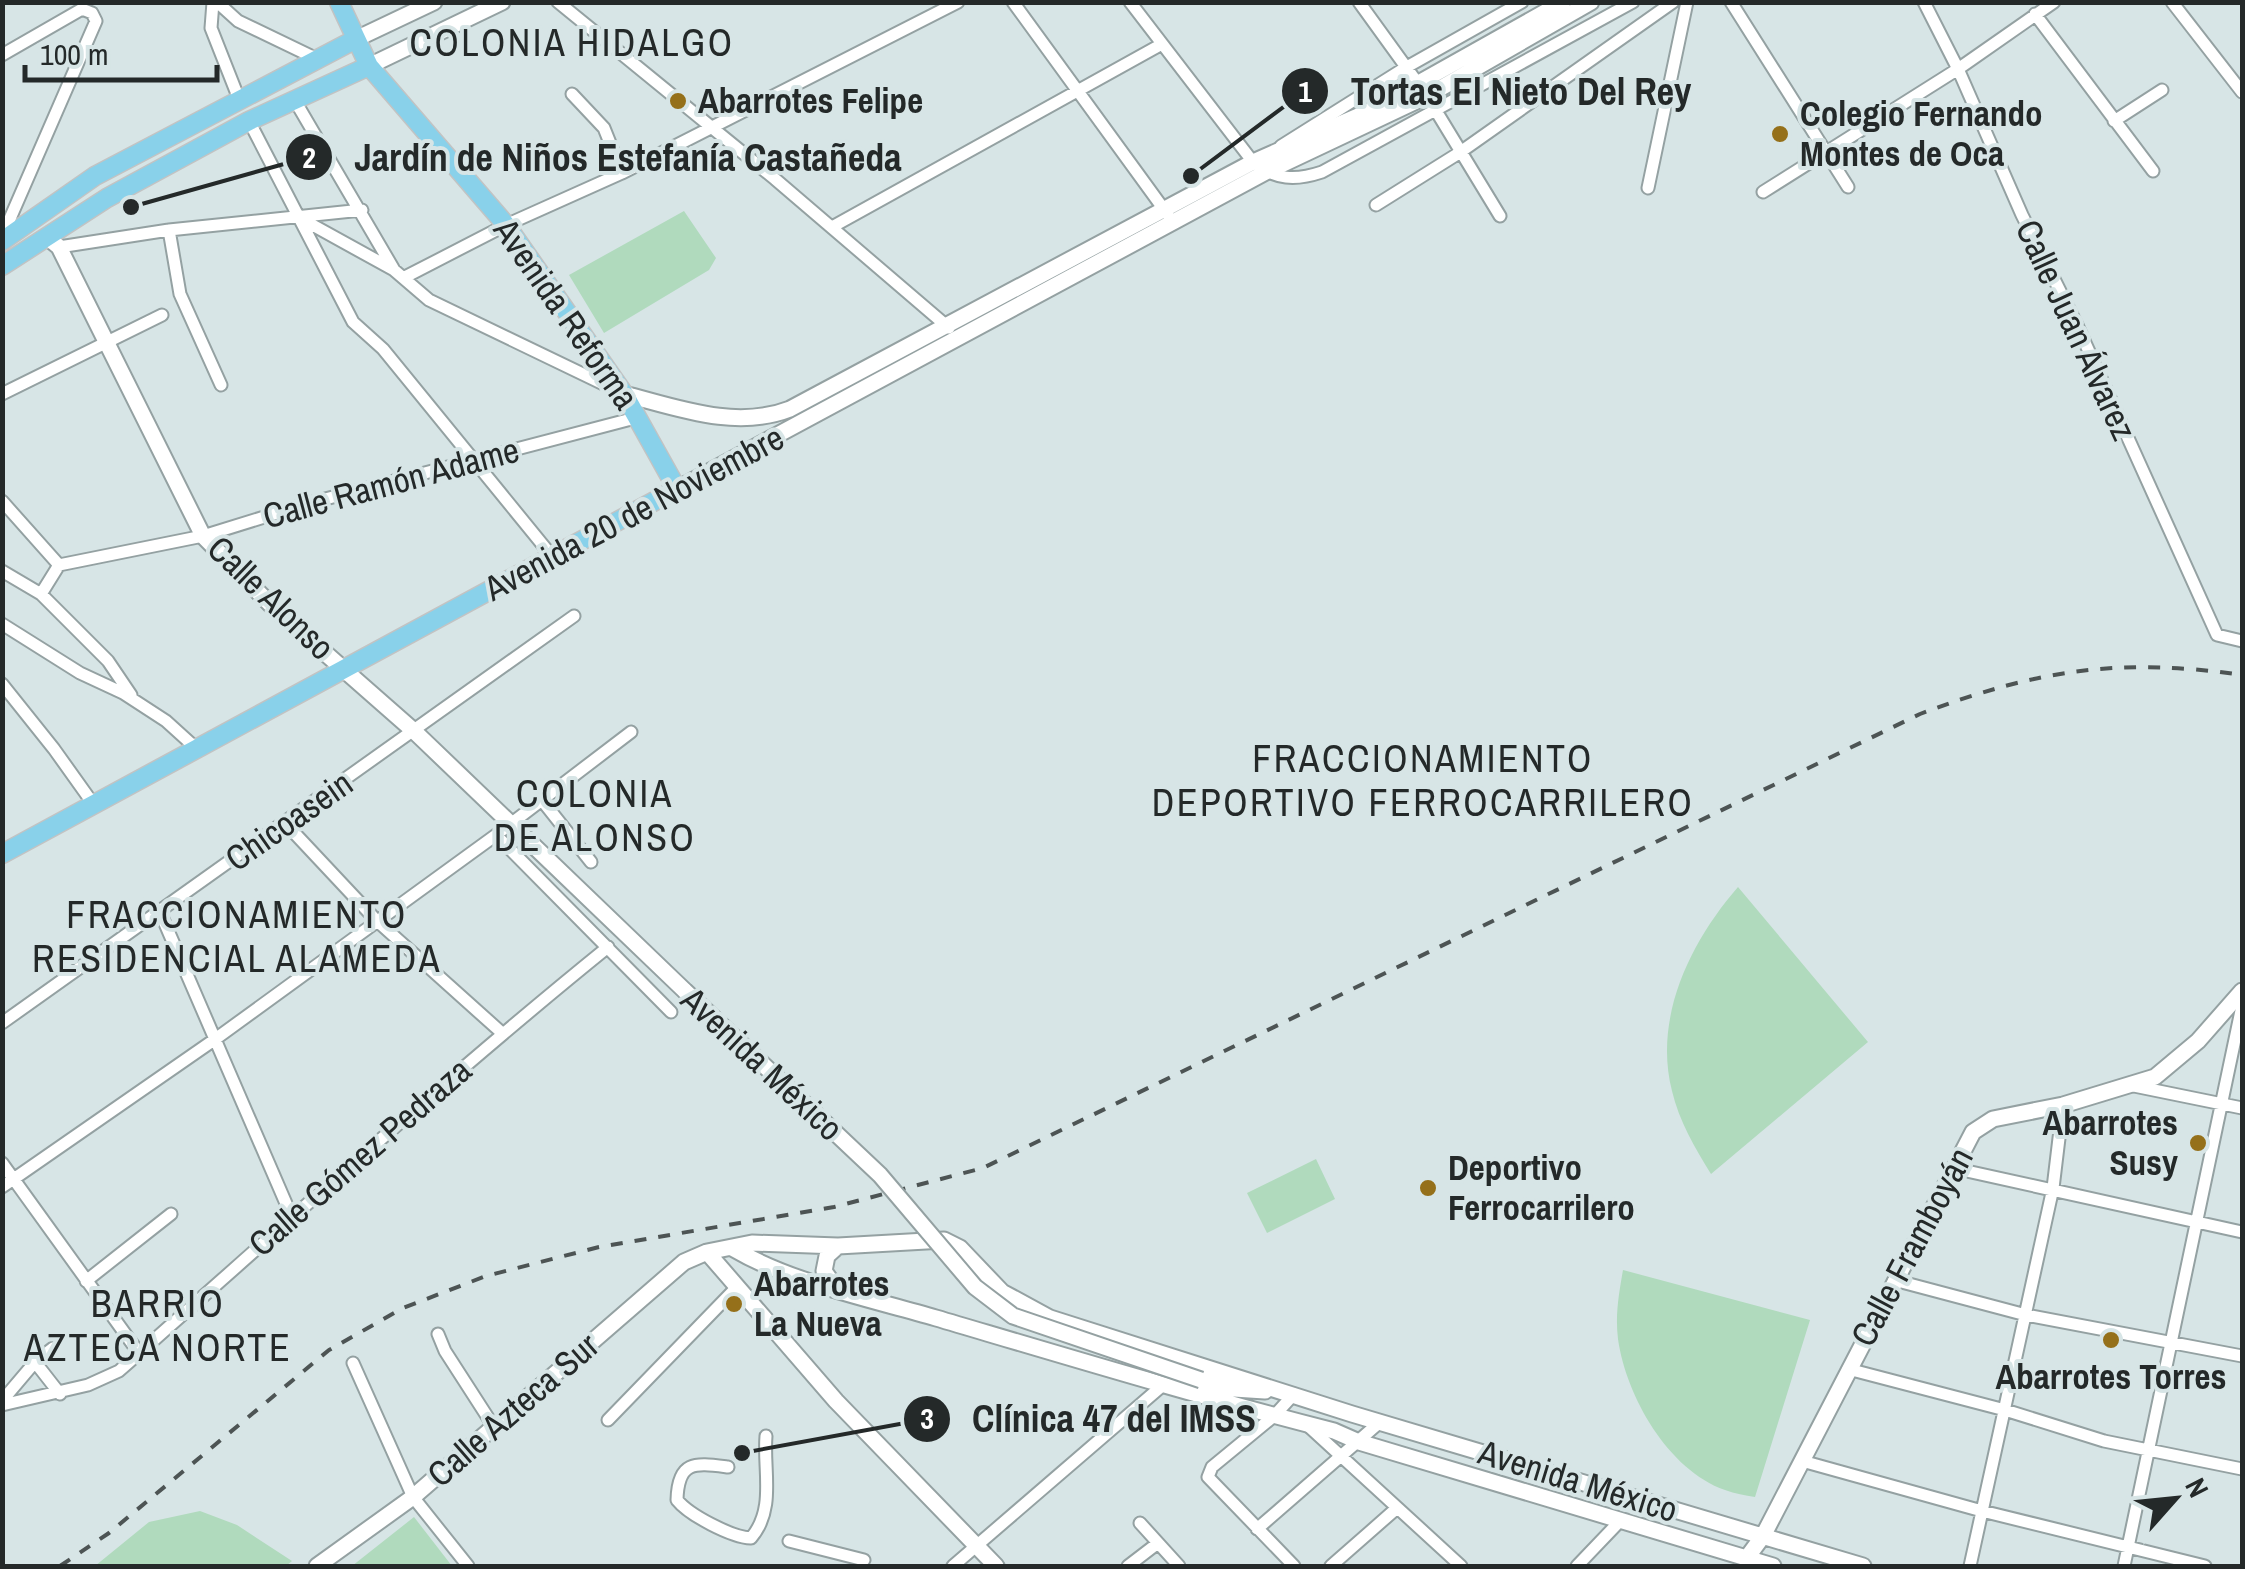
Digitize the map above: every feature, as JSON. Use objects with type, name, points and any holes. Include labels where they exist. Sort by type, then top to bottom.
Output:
[{"type":"main road","name":"Avenida Reforma","points":[[339,2],[368,66],[506,225],[639,417],[677,489]]},
{"type":"main road","points":[[2,239],[96,176],[356,39]]},
{"type":"main road","points":[[2,266],[54,242],[107,198],[249,121],[368,66]]},
{"type":"main road","name":"Avenida 20 de Noviembre","points":[[2,854],[677,489]]},
{"type":"street","points":[[92,12],[102,2]]},
{"type":"street","points":[[215,2],[238,21],[315,58]]},
{"type":"street","points":[[215,2],[211,28],[239,99]]},
{"type":"street","points":[[356,39],[434,2]]},
{"type":"street","points":[[368,66],[502,2]]},
{"type":"street","points":[[558,2],[832,226],[960,337]]},
{"type":"street","points":[[400,274],[622,173],[958,2]]},
{"type":"street","points":[[1012,2],[1174,223]]},
{"type":"street","points":[[1130,2],[1260,167]]},
{"type":"street","points":[[1359,2],[1422,90],[1500,216]]},
{"type":"street","name":"Avenida 20 de Noviembre","points":[[677,489],[1174,223],[1260,167],[1302,130],[1522,2]]},
{"type":"street","name":"Avenida 20 de Noviembre","points":[[1272,154],[1422,90],[1562,2]]},
{"type":"street","name":"Avenida 20 de Noviembre","points":[[624,394],[724,418],[755,419],[790,409],[1163,208],[1422,90],[1591,2]]},
{"type":"street","name":"Avenida 20 de Noviembre","points":[[1260,167],[1285,179],[1322,172],[1632,2]]},
{"type":"street","points":[[1376,205],[1459,153],[1673,2]]},
{"type":"street","points":[[1648,188],[1687,2]]},
{"type":"street","points":[[1731,2],[1848,187]]},
{"type":"street","name":"Calle Juan Álvarez","points":[[1924,2],[1958,68],[2217,635],[2242,641]]},
{"type":"street","points":[[1763,192],[2054,2]]},
{"type":"street","points":[[2172,2],[2242,92]]},
{"type":"street","points":[[2,55],[82,9],[92,12],[96,21],[2,239]]},
{"type":"street","points":[[2035,14],[2153,171]]},
{"type":"street","points":[[832,226],[1162,44]]},
{"type":"street","points":[[2114,121],[2162,90]]},
{"type":"street","points":[[572,94],[604,128],[622,173]]},
{"type":"street","points":[[294,99],[400,274]]},
{"type":"street","points":[[249,121],[354,322],[383,350],[551,555]]},
{"type":"street","points":[[54,242],[362,210]]},
{"type":"street","points":[[298,217],[400,274],[429,300],[624,394]]},
{"type":"street","points":[[168,230],[180,294],[221,385]]},
{"type":"street","name":"Calle Alonso","points":[[54,242],[204,536],[275,610],[414,732],[582,894]]},
{"type":"street","points":[[2,394],[162,315]]},
{"type":"street","name":"Calle Ramón Adame","points":[[59,566],[204,536],[639,417]]},
{"type":"street","points":[[2,502],[59,566],[41,594]]},
{"type":"street","points":[[2,571],[41,594],[108,661],[135,700]]},
{"type":"street","name":"Chicoasein","points":[[2,1023],[574,616]]},
{"type":"street","points":[[2,624],[80,673],[135,700],[198,750]]},
{"type":"street","points":[[2,684],[94,805]]},
{"type":"street","points":[[8,1183],[214,1040],[631,732]]},
{"type":"street","points":[[541,800],[591,862]]},
{"type":"street","points":[[286,824],[376,920],[502,1033]]},
{"type":"street","points":[[496,835],[671,1012]]},
{"type":"street","name":"Avenida México","points":[[582,894],[880,1175],[975,1287],[1014,1316],[1201,1380],[1294,1394]]},
{"type":"street","points":[[160,912],[292,1215]]},
{"type":"street","name":"Calle Gómez Pedraza","points":[[2,1403],[60,1394],[106,1378],[502,1033],[608,947]]},
{"type":"street","name":"Calle Framboyán","points":[[1743,1562],[1763,1536],[1974,1132],[1982,1124],[2063,1105],[2154,1077],[2175,1063],[2224,1015],[2242,991]]},
{"type":"street","points":[[2124,1566],[2242,1006]]},
{"type":"street","points":[[2132,1085],[2242,1108]]},
{"type":"street","points":[[1970,1566],[2054,1188],[2063,1105]]},
{"type":"street","points":[[2,1163],[8,1183],[139,1353]]},
{"type":"street","points":[[1952,1168],[2242,1232]]},
{"type":"street","points":[[86,1281],[171,1214]]},
{"type":"street","name":"Avenida México","points":[[707,1252],[752,1243],[838,1246],[944,1240],[960,1248],[1002,1292],[1050,1318],[1380,1422],[1863,1566]]},
{"type":"street","points":[[836,1288],[824,1271],[827,1256],[838,1246]]},
{"type":"street","name":"Avenida México","points":[[734,1248],[753,1260],[836,1288],[1498,1481],[1743,1562],[1773,1566]]},
{"type":"street","points":[[707,1252],[836,1401],[996,1566]]},
{"type":"street","name":"Calle Azteca Sur","points":[[317,1566],[413,1498],[684,1262],[707,1252]]},
{"type":"street","points":[[1894,1280],[2026,1315],[2242,1356]]},
{"type":"street","points":[[608,1420],[736,1288]]},
{"type":"street","points":[[438,1334],[494,1427]]},
{"type":"street","points":[[2,1403],[35,1362],[53,1348]]},
{"type":"street","points":[[35,1362],[60,1394]]},
{"type":"street","points":[[353,1363],[413,1498],[468,1566]]},
{"type":"street","points":[[1848,1369],[2148,1451],[2242,1469]]},
{"type":"street","points":[[953,1566],[1163,1386]]},
{"type":"street","name":"Avenida México","points":[[1234,1388],[1274,1416]]},
{"type":"street","points":[[1294,1394],[1274,1416],[1212,1467],[1208,1476],[1294,1566]]},
{"type":"street","points":[[1257,1529],[1380,1422]]},
{"type":"street","points":[[1306,1424],[1456,1565]]},
{"type":"street","points":[[728,1467],[698,1463],[687,1468],[680,1475],[677,1500],[710,1524],[751,1538],[767,1502],[766,1436]]},
{"type":"street","points":[[1498,1481],[1508,1466],[1507,1458]]},
{"type":"street","points":[[1802,1461],[1982,1511],[2205,1566]]},
{"type":"street","points":[[1330,1566],[1397,1508]]},
{"type":"street","points":[[1577,1566],[1620,1521]]},
{"type":"street","points":[[1140,1524],[1179,1566]]},
{"type":"street","points":[[789,1541],[864,1560]]},
{"type":"street","points":[[1128,1566],[1158,1543]]},
{"type":"green space","points":[[684,211],[716,258],[709,270],[604,333],[569,275]]},
{"type":"green space","points":[[1738,887],[1868,1042],[1711,1174],[1675,1102],[1667,1063],[1668,1036],[1672,1008],[1691,956]]},
{"type":"green space","points":[[1316,1159],[1335,1199],[1267,1233],[1247,1193]]},
{"type":"green space","points":[[1623,1270],[1810,1320],[1755,1497],[1725,1490],[1685,1466],[1640,1407],[1618,1339]]},
{"type":"green space","points":[[200,1511],[237,1525],[292,1561],[286,1566],[95,1566],[149,1522]]},
{"type":"green space","points":[[414,1517],[452,1566],[352,1566]]},
{"type":"railway","points":[[60,1566],[109,1533],[329,1350],[403,1308],[486,1276],[599,1247],[834,1207],[983,1168],[1920,714],[1962,699],[2078,671],[2156,667],[2242,675]]},
{"type":"place","name":"Abarrotes Felipe","points":[[678,101]]},
{"type":"place","name":"Colegio Fernando Montes de Oca","points":[[1780,134]]},
{"type":"place","name":"Tortas El Nieto Del Rey","points":[[1191,176]]},
{"type":"place","name":"Jardín de Niños Estefanía Castañeda","points":[[131,207]]},
{"type":"place","name":"Abarrotes Susy","points":[[2198,1143]]},
{"type":"place","name":"Deportivo Ferrocarrilero","points":[[1428,1188]]},
{"type":"place","name":"Abarrotes La Nueva","points":[[734,1304]]},
{"type":"place","name":"Abarrotes Torres","points":[[2111,1340]]},
{"type":"place","name":"Clínica 47 del IMSS","points":[[742,1453]]},
{"type":"district","name":"COLONIA HIDALGO","points":[[572,43]]},
{"type":"district","name":"FRACCIONAMIENTO DEPORTIVO FERROCARRILERO","points":[[1423,781]]},
{"type":"district","name":"COLONIA DE ALONSO","points":[[595,816]]},
{"type":"district","name":"FRACCIONAMIENTO RESIDENCIAL ALAMEDA","points":[[237,937]]},
{"type":"district","name":"BARRIO AZTECA NORTE","points":[[158,1326]]}]
